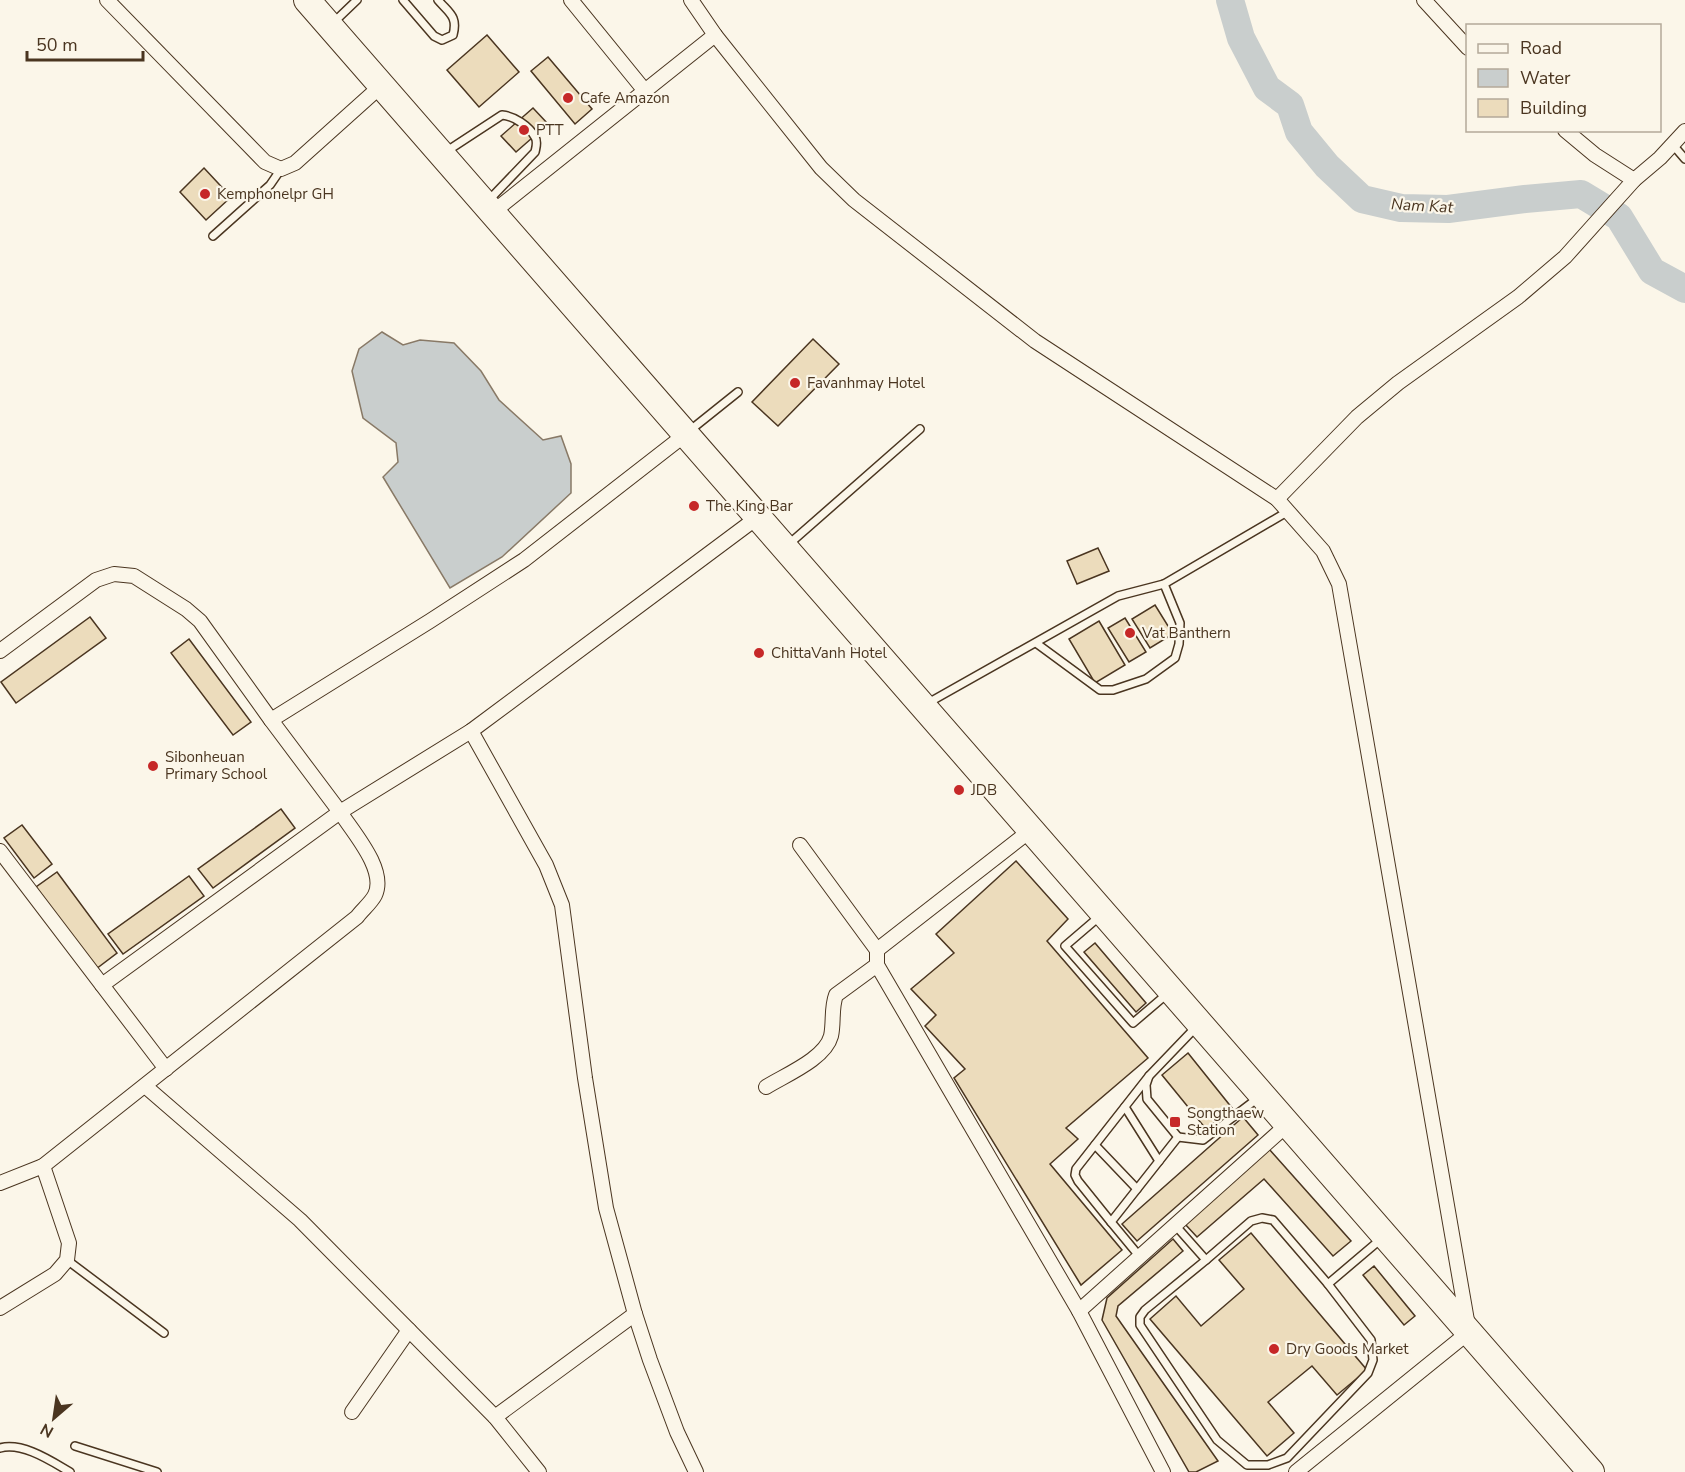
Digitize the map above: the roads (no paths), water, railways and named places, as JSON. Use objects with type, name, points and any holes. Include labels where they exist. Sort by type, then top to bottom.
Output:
[{"type":"highway","points":[[308,0],[1591,1472]]},
{"type":"street","points":[[107,0],[265,162],[281,169],[295,163],[382,85]]},
{"type":"street","points":[[571,0],[645,91]]},
{"type":"street","points":[[691,0],[715,35],[821,168],[854,200],[1035,341],[1277,500],[1323,551],[1339,584],[1469,1332],[1296,1472]]},
{"type":"street","points":[[1424,0],[1466,47]]},
{"type":"street","points":[[489,208],[645,91],[715,35]]},
{"type":"street","points":[[1277,500],[1357,417],[1398,383],[1518,297],[1565,257],[1613,202],[1685,131]]},
{"type":"street","points":[[1567,132],[1595,155],[1634,180]]},
{"type":"street","points":[[271,720],[524,560],[686,434]]},
{"type":"street","points":[[102,985],[340,812],[471,731],[758,517]]},
{"type":"street","points":[[0,651],[96,580],[114,574],[134,576],[186,609],[200,621],[340,812],[366,850],[377,875],[375,894],[357,916],[43,1166],[0,1183]]},
{"type":"street","points":[[471,731],[546,865],[562,905],[585,1078],[606,1208],[635,1314],[676,1432],[696,1472]]},
{"type":"street","points":[[877,950],[1031,830]]},
{"type":"street","points":[[800,845],[877,950],[877,965],[1079,1311],[1163,1472]]},
{"type":"street","points":[[0,851],[166,1069]]},
{"type":"street","points":[[766,1087],[816,1057],[828,1045],[836,995],[877,965]]},
{"type":"street","points":[[145,1086],[300,1220],[495,1418],[539,1472]]},
{"type":"street","points":[[1079,1311],[1288,1124]]},
{"type":"street","points":[[0,1308],[55,1274],[67,1260],[69,1243],[43,1166]]},
{"type":"street","points":[[495,1418],[635,1314]]},
{"type":"street","points":[[352,1412],[409,1330]]},
{"type":"lane","points":[[330,26],[357,0]]},
{"type":"lane","points":[[403,0],[434,36],[441,40],[453,35],[455,20],[438,0]]},
{"type":"lane","points":[[442,154],[502,115],[510,115],[519,120],[535,136],[537,144],[535,152],[489,208]]},
{"type":"lane","points":[[1673,145],[1685,159]]},
{"type":"lane","points":[[213,236],[270,184],[281,169]]},
{"type":"lane","points":[[686,434],[738,392]]},
{"type":"lane","points":[[785,548],[920,429]]},
{"type":"lane","points":[[923,706],[1118,596],[1164,584],[1287,512]]},
{"type":"lane","points":[[1036,643],[1100,690],[1113,690],[1146,679],[1175,658],[1179,644],[1180,623],[1164,584]]},
{"type":"lane","points":[[1104,913],[1065,946],[1125,1015],[1133,1023],[1172,991]]},
{"type":"lane","points":[[1140,1257],[1078,1181],[1075,1175],[1076,1169],[1149,1076],[1200,1023]]},
{"type":"lane","points":[[1149,1076],[1146,1085],[1147,1099],[1178,1137],[1203,1140],[1262,1095]]},
{"type":"lane","points":[[1125,1107],[1159,1161]]},
{"type":"lane","points":[[1111,1222],[1178,1137]]},
{"type":"lane","points":[[1095,1145],[1137,1190]]},
{"type":"lane","points":[[1262,1218],[1273,1220],[1328,1284],[1371,1340],[1373,1360],[1368,1373],[1287,1458],[1268,1465],[1247,1465],[1217,1440],[1140,1325],[1140,1317],[1145,1310],[1251,1221],[1262,1218]]},
{"type":"lane","points":[[1175,1225],[1206,1260]]},
{"type":"lane","points":[[1328,1284],[1385,1235]]},
{"type":"lane","points":[[67,1260],[164,1333]]},
{"type":"lane","points":[[0,1448],[7,1446],[38,1453],[70,1472]]},
{"type":"lane","points":[[75,1446],[157,1472]]},
{"type":"water","points":[[382,332],[403,345],[420,340],[454,343],[481,371],[499,400],[543,440],[561,436],[571,464],[571,493],[502,557],[450,588],[383,477],[398,462],[396,443],[363,418],[352,371],[359,349]]},
{"type":"waterway","name":"Nam Kat","points":[[1230,0],[1241,38],[1267,88],[1290,105],[1299,132],[1327,166],[1362,199],[1401,208],[1448,209],[1581,194],[1619,217],[1652,271],[1685,289]]},
{"type":"place","name":"Cafe Amazon","points":[[568,98]]},
{"type":"place","name":"PTT","points":[[524,130]]},
{"type":"place","name":"Kemphonelpr GH","points":[[205,194]]},
{"type":"place","name":"Favanhmay Hotel","points":[[795,383]]},
{"type":"place","name":"The King Bar","points":[[694,506]]},
{"type":"place","name":"Vat Banthern","points":[[1130,633]]},
{"type":"place","name":"ChittaVanh Hotel","points":[[759,653]]},
{"type":"place","name":"Sibonheuan Primary School","points":[[153,766]]},
{"type":"place","name":"JDB","points":[[959,790]]},
{"type":"place","name":"Songthaew Station","points":[[1175,1122]]},
{"type":"place","name":"Dry Goods Market","points":[[1274,1349]]}]
